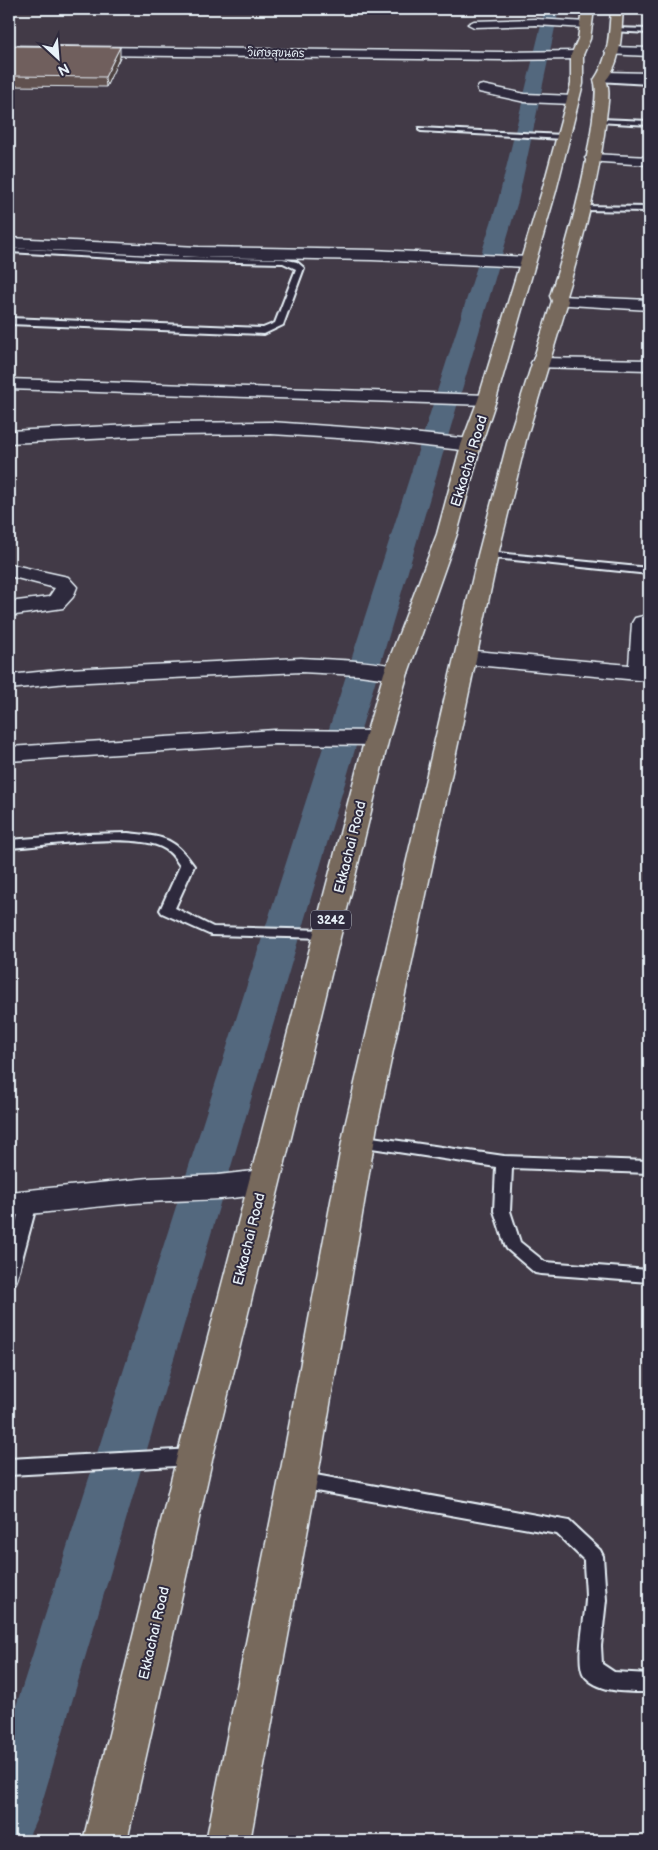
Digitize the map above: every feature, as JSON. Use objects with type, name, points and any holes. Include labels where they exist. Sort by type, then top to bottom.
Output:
[{"type":"main road","name":"Ekkachai Road","points":[[105,1841],[195,1456],[263,1182],[318,934],[396,673],[447,534],[471,445],[488,400],[517,261],[560,100],[576,84],[569,55],[584,39],[579,19]]},
{"type":"main road","points":[[228,1841],[298,1480],[358,1141],[488,555],[518,436],[560,301],[558,296],[583,208],[600,121],[610,49]]},
{"type":"street","points":[[474,24],[548,22],[579,19]]},
{"type":"street","points":[[610,49],[649,52]]},
{"type":"street","points":[[610,49],[649,77]]},
{"type":"street","name":"วิเศษสุขนคร","points":[[9,50],[505,57],[569,55]]},
{"type":"street","points":[[483,89],[524,98],[560,100]]},
{"type":"street","points":[[592,158],[649,161]]},
{"type":"street","points":[[9,243],[199,252],[517,261]]},
{"type":"street","points":[[560,301],[649,305]]},
{"type":"street","points":[[540,363],[649,365]]},
{"type":"street","points":[[9,384],[488,400]]},
{"type":"street","points":[[9,437],[223,428],[272,428],[408,438],[471,445]]},
{"type":"street","points":[[9,570],[60,582],[66,587],[62,597],[54,602],[9,609]]},
{"type":"street","points":[[465,657],[644,674],[643,623]]},
{"type":"street","points":[[9,682],[145,672],[301,665],[359,668],[396,673]]},
{"type":"street","points":[[9,754],[275,737],[377,738]]},
{"type":"street","points":[[19,1203],[149,1190],[218,1187],[263,1182]]},
{"type":"lane","points":[[610,49],[649,11]]},
{"type":"lane","points":[[610,49],[649,31]]},
{"type":"lane","points":[[610,49],[649,82]]},
{"type":"lane","points":[[610,49],[649,86]]},
{"type":"lane","points":[[600,121],[649,123]]},
{"type":"lane","points":[[421,129],[509,136],[550,137]]},
{"type":"lane","points":[[583,208],[649,209]]},
{"type":"lane","points":[[9,250],[148,258],[283,261],[300,268],[280,325],[264,331],[9,321]]},
{"type":"lane","points":[[488,555],[649,571]]},
{"type":"lane","points":[[9,844],[69,839],[131,837],[164,843],[176,850],[187,866],[167,910],[211,930],[318,934]]},
{"type":"lane","points":[[358,1141],[504,1162],[649,1168]]},
{"type":"lane","points":[[504,1162],[502,1211],[513,1245],[540,1268],[649,1276]]},
{"type":"lane","points":[[9,1278],[19,1203]]},
{"type":"lane","points":[[12,1467],[195,1456]]},
{"type":"lane","points":[[298,1480],[562,1527],[593,1556],[596,1600],[591,1646],[592,1669],[611,1681],[649,1683]]},
{"type":"building","points":[[15,46],[120,47],[105,77],[9,76],[9,56]]},
{"type":"waterway","points":[[9,1816],[508,201],[552,9]]}]
